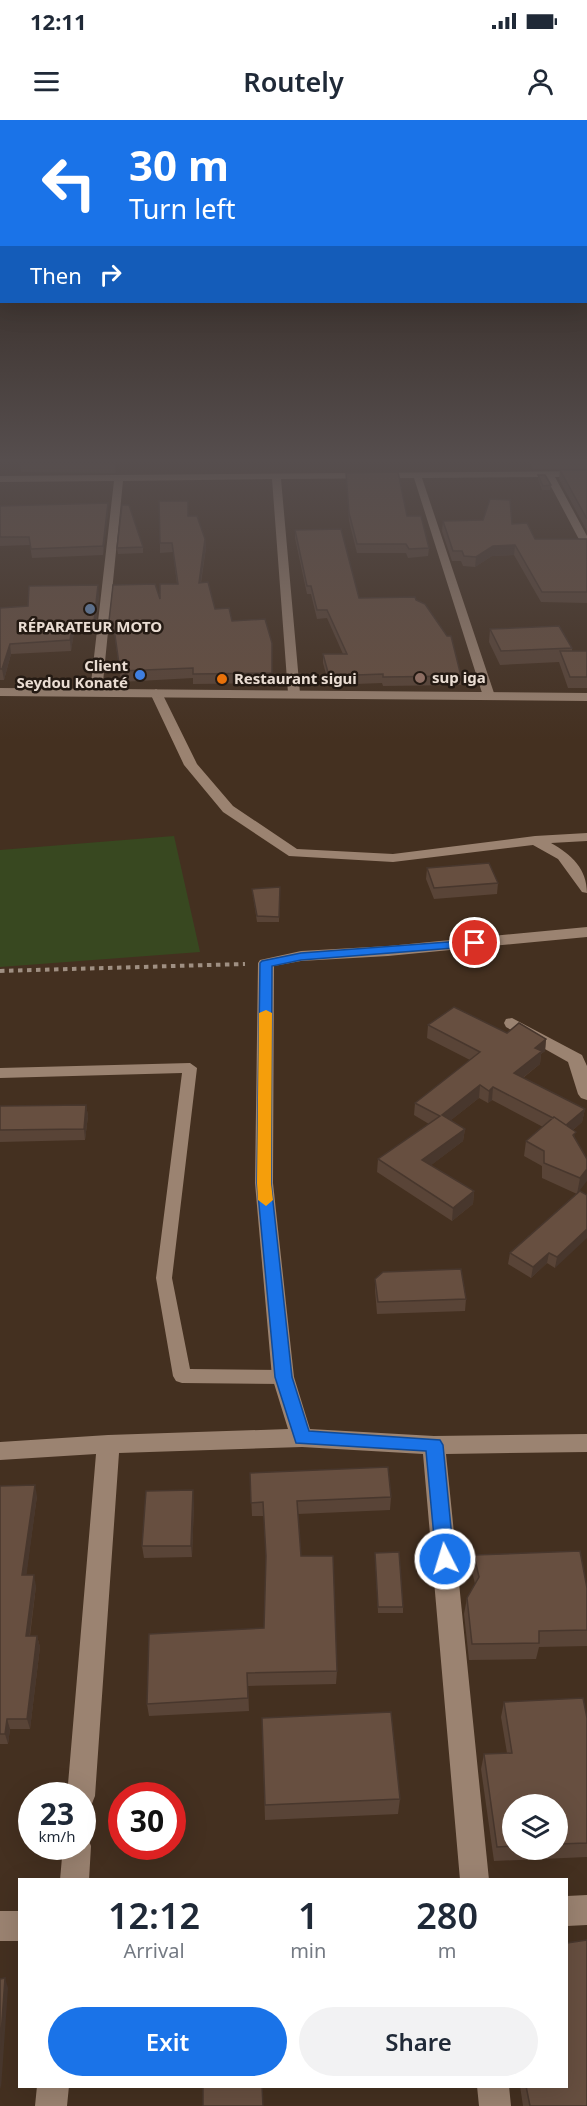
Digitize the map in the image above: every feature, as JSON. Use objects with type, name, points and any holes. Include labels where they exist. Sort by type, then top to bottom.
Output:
[{"type":"street","points":[[96,692],[111,555]]},
{"type":"street","points":[[283,555],[294,693]]},
{"type":"street","points":[[443,555],[489,696]]},
{"type":"street","points":[[0,692],[587,697]]},
{"type":"street","points":[[156,693],[191,765],[228,809],[294,853],[393,858],[535,840],[587,837]]},
{"type":"street","points":[[535,840],[563,856],[587,889]]},
{"type":"street","points":[[303,1438],[283,1377],[264,1183],[266,963],[301,956],[388,951],[587,932]]},
{"type":"street","points":[[512,1023],[576,1059],[587,1094]]},
{"type":"street","points":[[0,1451],[108,1444],[303,1438],[434,1445],[587,1443]]},
{"type":"street","points":[[82,1782],[108,1444]]},
{"type":"street","points":[[434,1445],[474,1878]]},
{"type":"street","points":[[74,1878],[76,1860]]},
{"type":"street","points":[[568,1911],[587,1910]]},
{"type":"street","points":[[0,1926],[18,1926]]},
{"type":"street","points":[[51,2106],[53,2088]]},
{"type":"street","points":[[494,2088],[495,2106]]},
{"type":"lane","points":[[0,1073],[190,1068],[164,1278],[182,1376],[283,1377]]},
{"type":"path","points":[[0,971],[266,963]]},
{"type":"green space","points":[[174,836],[200,952],[0,967],[0,850]]},
{"type":"building","points":[[174,555],[203,555],[199,583],[208,582],[215,609],[229,608],[232,621],[265,619],[272,643],[272,673],[193,674],[193,668],[120,671],[113,621],[109,621],[113,585],[155,584],[160,599],[160,584],[178,584]]},
{"type":"building","points":[[300,555],[348,555],[359,598],[415,597],[416,600],[425,604],[447,636],[451,636],[461,676],[383,677],[383,674],[329,676],[323,654],[347,654],[327,610],[317,610],[311,586],[307,586]]},
{"type":"building","points":[[463,555],[480,555],[476,557]]},
{"type":"building","points":[[521,555],[587,555],[587,592],[542,592]]},
{"type":"building","points":[[98,585],[94,621],[73,622],[70,640],[10,644],[2,669],[0,669],[0,608],[28,606],[29,586]]},
{"type":"building","points":[[559,626],[572,648],[501,651],[490,629]]},
{"type":"building","points":[[560,651],[587,651],[587,677],[570,677]]},
{"type":"building","points":[[489,863],[498,883],[434,888],[427,868]]},
{"type":"building","points":[[280,887],[279,917],[257,916],[252,889]]},
{"type":"building","points":[[454,1007],[507,1033],[519,1023],[546,1039],[535,1048],[542,1051],[514,1073],[585,1109],[566,1125],[493,1087],[489,1091],[480,1085],[442,1115],[465,1129],[422,1160],[474,1191],[453,1208],[378,1159],[440,1116],[415,1103],[480,1052],[428,1025]]},
{"type":"building","points":[[86,1105],[84,1129],[0,1130],[0,1106]]},
{"type":"building","points":[[554,1117],[576,1132],[573,1135],[587,1159],[587,1169],[580,1178],[544,1163],[544,1151],[526,1141]]},
{"type":"building","points":[[580,1191],[587,1195],[587,1229],[557,1257],[549,1253],[533,1267],[510,1253]]},
{"type":"building","points":[[461,1269],[466,1299],[378,1302],[375,1279],[383,1272]]},
{"type":"building","points":[[388,1467],[391,1497],[297,1501],[301,1556],[333,1556],[337,1671],[247,1673],[248,1698],[147,1704],[149,1634],[264,1628],[266,1556],[263,1502],[251,1503],[250,1473]]},
{"type":"building","points":[[35,1485],[22,1575],[34,1575],[26,1636],[37,1636],[27,1719],[7,1719],[5,1734],[0,1734],[0,1486]]},
{"type":"building","points":[[193,1490],[191,1546],[142,1546],[146,1491]]},
{"type":"building","points":[[580,1551],[587,1588],[587,1630],[539,1631],[539,1643],[472,1644],[467,1598],[479,1577],[474,1555]]},
{"type":"building","points":[[399,1552],[403,1607],[378,1607],[375,1553]]},
{"type":"building","points":[[583,1698],[587,1718],[587,1843],[568,1844],[568,1794],[502,1794],[502,1847],[497,1847],[484,1754],[512,1753],[504,1702]]},
{"type":"building","points":[[391,1712],[400,1799],[265,1805],[262,1718]]},
{"type":"building","points":[[587,1940],[587,2106],[530,2106],[526,2088],[568,2088],[568,1943]]},
{"type":"building","points":[[5,1978],[0,2050],[0,1979]]},
{"type":"building","points":[[203,2088],[262,2088],[263,2106],[203,2106]]},
{"type":"slow traffic","points":[[266,1013],[264,1183],[266,1200]]},
{"type":"place","name":"RÉPARATEUR MOTO","points":[[90,609]]},
{"type":"place","name":"Client Seydou Konaté","points":[[140,675]]},
{"type":"place","name":"sup iga","points":[[420,678]]},
{"type":"place","name":"Restaurant sigui","points":[[222,679]]},
{"type":"route","points":[[445,1559],[434,1445],[303,1438],[283,1377],[264,1183],[266,963],[301,956],[475,943]]}]
